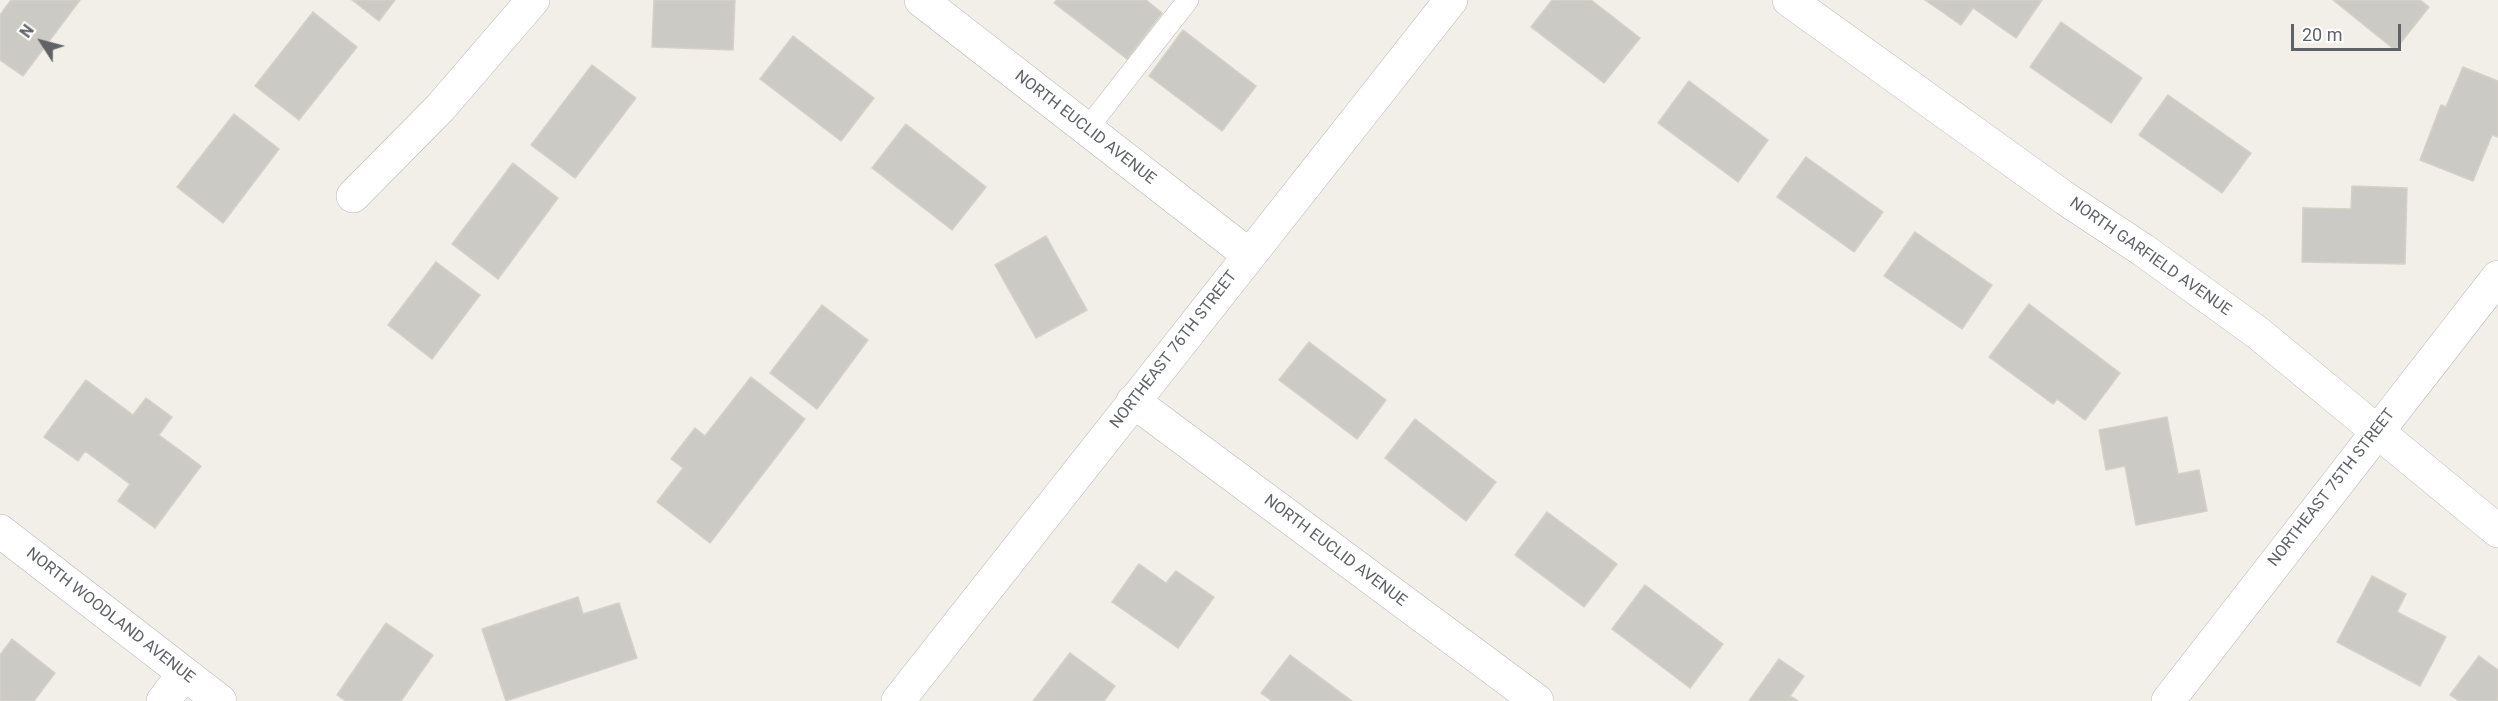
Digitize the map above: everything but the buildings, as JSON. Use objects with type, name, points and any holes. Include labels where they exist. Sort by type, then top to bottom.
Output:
[{"type":"street","points":[[352,196],[440,108],[533,0]]},
{"type":"street","name":"NORTH EUCLID AVENUE","points":[[921,0],[1249,255]]},
{"type":"street","name":"NORTHEAST 76TH STREET","points":[[898,701],[1451,0]]},
{"type":"street","name":"NORTH GARFIELD AVENUE","points":[[1789,0],[2258,333],[2378,429],[2498,531]]},
{"type":"street","name":"NORTHEAST 75TH STREET","points":[[2168,701],[2498,277]]},
{"type":"street","name":"NORTH EUCLID AVENUE","points":[[1133,401],[1537,701]]},
{"type":"street","name":"NORTH WOODLAND AVENUE","points":[[0,531],[220,701]]},
{"type":"street","points":[[164,701],[184,674]]},
{"type":"lane","points":[[1088,129],[1188,0]]}]
